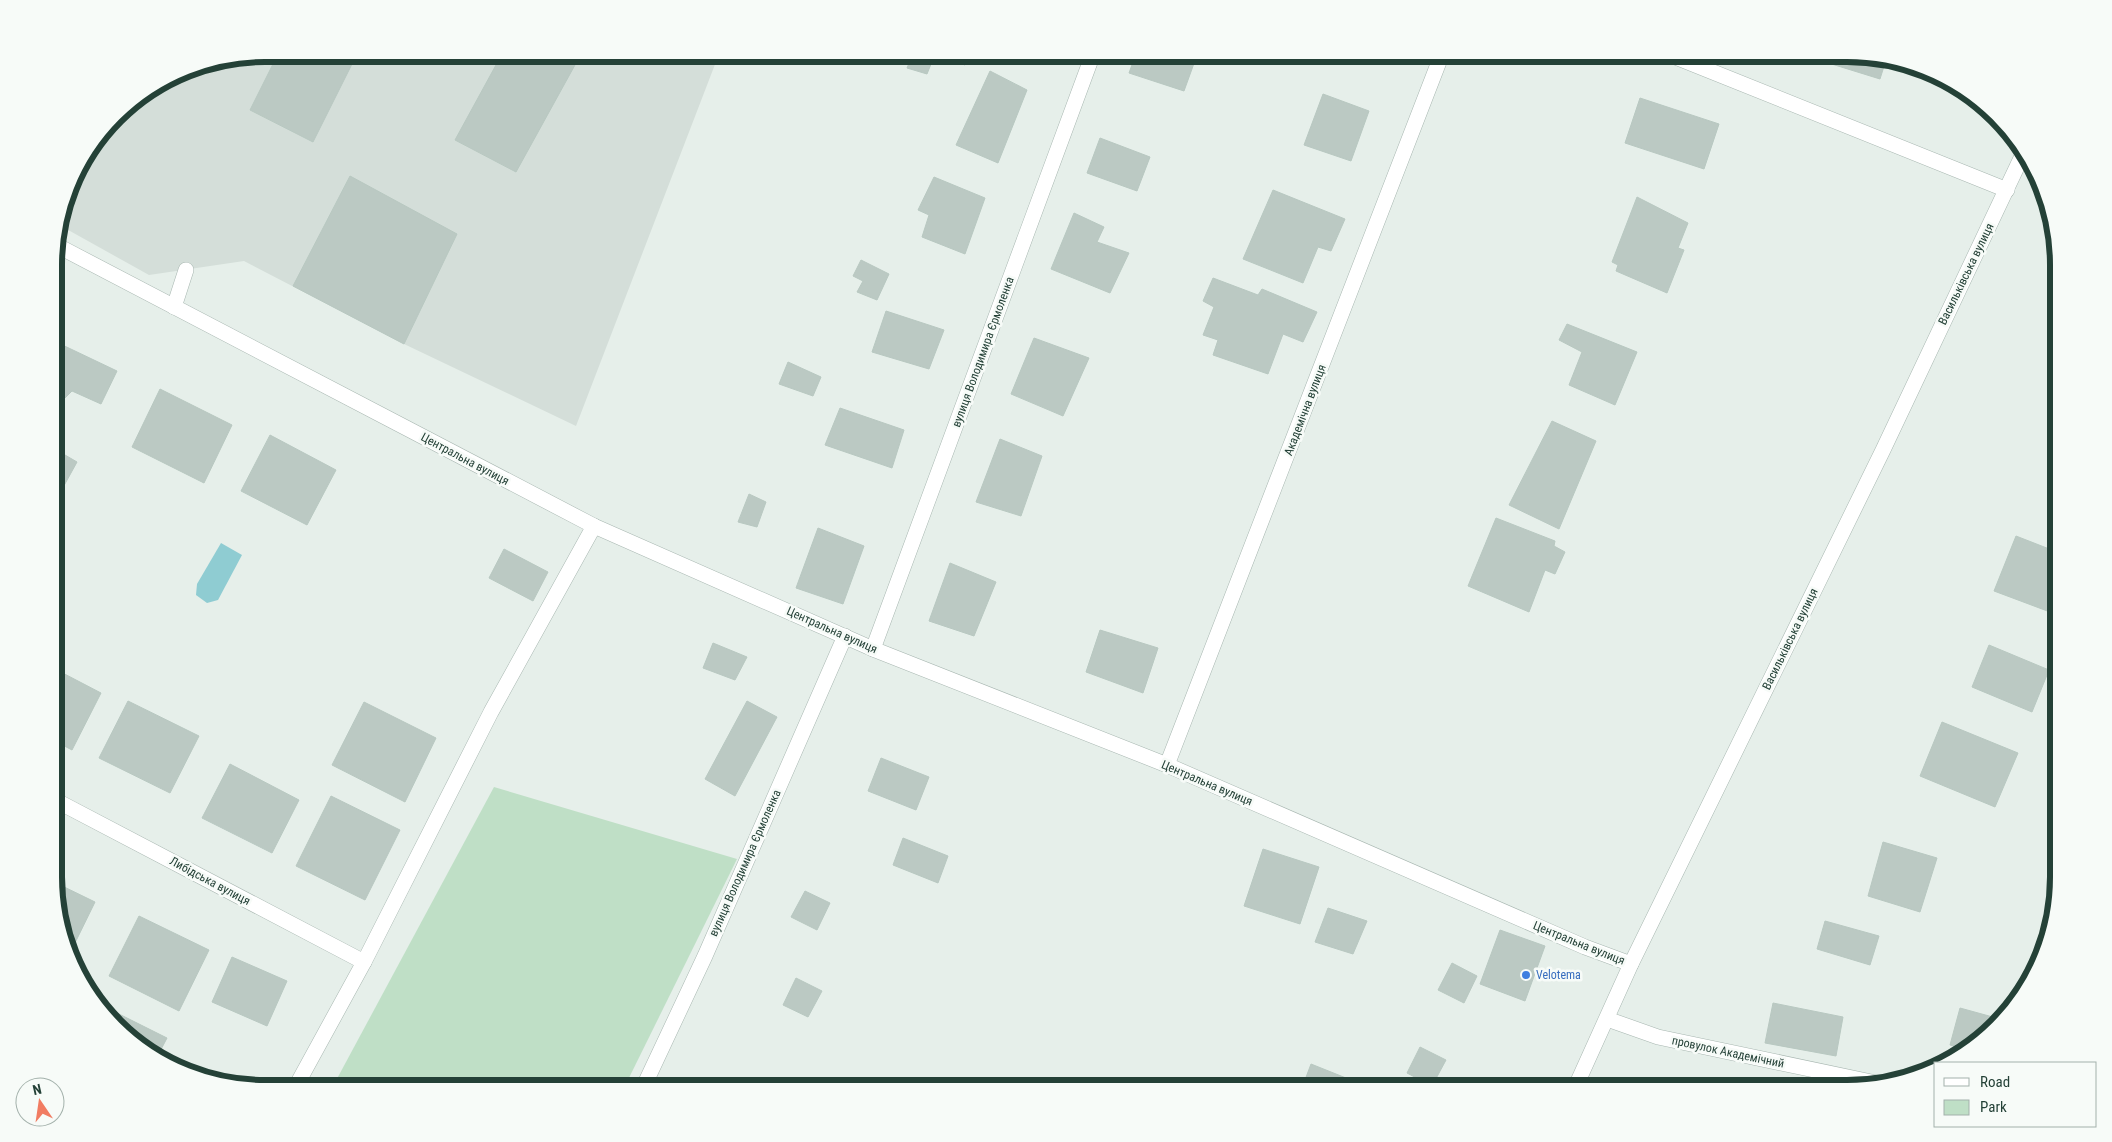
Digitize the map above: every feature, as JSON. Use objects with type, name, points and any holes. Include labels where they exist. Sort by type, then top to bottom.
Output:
[{"type":"street","name":"вулиця Володимира Єрмоленка","points":[[873,649],[1091,62]]},
{"type":"street","name":"Академічна вулиця","points":[[1167,765],[1439,62]]},
{"type":"street","points":[[1688,62],[2007,190]]},
{"type":"street","name":"Васильківська вулиця","points":[[1579,1080],[1631,964],[1883,450],[2020,161]]},
{"type":"street","name":"Центральна вулиця","points":[[63,249],[594,526],[873,649],[1167,765],[1585,947],[1631,964]]},
{"type":"street","points":[[174,307],[186,270]]},
{"type":"street","points":[[299,1080],[364,962],[491,712],[594,526]]},
{"type":"street","name":"вулиця Володимира Єрмоленка","points":[[647,1080],[705,956],[845,636]]},
{"type":"street","name":"Либідська вулиця","points":[[62,804],[364,962]]},
{"type":"street","name":"провулок Академічний","points":[[1607,1019],[1658,1037],[1858,1079]]},
{"type":"shaded area","points":[[266,62],[716,62],[576,426],[404,344],[244,261],[149,275],[66,229],[69,213],[83,176],[97,153],[122,122],[164,90],[201,73],[226,66]]},
{"type":"green space","points":[[494,787],[737,859],[628,1080],[336,1080]]},
{"type":"water","points":[[221,543],[242,555],[218,600],[207,603],[196,595],[197,584]]},
{"type":"building","points":[[274,62],[353,62],[313,142],[250,110]]},
{"type":"building","points":[[498,62],[577,62],[516,172],[455,140]]},
{"type":"building","points":[[910,62],[932,62],[927,74],[907,68]]},
{"type":"building","points":[[1133,62],[1194,62],[1184,91],[1129,73]]},
{"type":"building","points":[[1825,62],[1884,66],[1880,79]]},
{"type":"building","points":[[990,71],[1027,90],[998,163],[956,145]]},
{"type":"building","points":[[1323,94],[1369,111],[1351,161],[1304,145]]},
{"type":"building","points":[[1640,98],[1719,124],[1704,169],[1625,143]]},
{"type":"building","points":[[1100,138],[1150,157],[1137,191],[1087,173]]},
{"type":"building","points":[[350,176],[457,234],[404,344],[293,286]]},
{"type":"building","points":[[934,177],[985,198],[965,254],[922,237],[929,215],[918,210]]},
{"type":"building","points":[[1273,190],[1345,219],[1331,251],[1318,247],[1303,283],[1243,259]]},
{"type":"building","points":[[1637,197],[1688,223],[1678,248],[1684,250],[1667,293],[1616,271],[1618,265],[1612,262]]},
{"type":"building","points":[[1074,213],[1104,227],[1097,242],[1129,253],[1110,293],[1051,269]]},
{"type":"building","points":[[861,260],[889,274],[877,300],[857,292],[863,281],[853,276]]},
{"type":"building","points":[[1213,278],[1258,295],[1262,289],[1317,312],[1303,342],[1283,334],[1268,374],[1213,355],[1218,340],[1203,335],[1214,307],[1203,301]]},
{"type":"building","points":[[886,311],[944,330],[929,369],[872,352]]},
{"type":"building","points":[[1567,324],[1637,352],[1615,405],[1569,385],[1582,352],[1559,340]]},
{"type":"building","points":[[1034,338],[1089,358],[1063,416],[1011,394]]},
{"type":"building","points":[[62,345],[117,371],[101,404],[72,391],[62,401]]},
{"type":"building","points":[[788,362],[821,377],[813,396],[779,384]]},
{"type":"building","points":[[160,389],[232,425],[204,483],[132,447]]},
{"type":"building","points":[[840,408],[904,430],[892,468],[825,445]]},
{"type":"building","points":[[1552,421],[1596,441],[1559,529],[1509,505]]},
{"type":"building","points":[[270,435],[336,470],[307,525],[241,491]]},
{"type":"building","points":[[1000,439],[1042,456],[1021,516],[976,502]]},
{"type":"building","points":[[65,455],[77,462],[62,489],[62,460]]},
{"type":"building","points":[[749,494],[766,502],[757,527],[738,522]]},
{"type":"building","points":[[1496,518],[1555,541],[1554,546],[1565,552],[1555,574],[1545,570],[1529,612],[1468,586]]},
{"type":"building","points":[[818,528],[864,546],[843,604],[796,588]]},
{"type":"building","points":[[2016,536],[2050,549],[2050,612],[1994,591]]},
{"type":"building","points":[[504,549],[548,572],[533,601],[489,578]]},
{"type":"building","points":[[950,563],[996,582],[974,636],[929,621]]},
{"type":"building","points":[[1100,630],[1158,648],[1143,693],[1086,672]]},
{"type":"building","points":[[713,643],[747,657],[735,680],[703,668]]},
{"type":"building","points":[[1989,645],[2049,670],[2032,712],[1972,687]]},
{"type":"building","points":[[62,673],[101,693],[72,750],[62,745]]},
{"type":"building","points":[[128,701],[199,736],[170,793],[99,758]]},
{"type":"building","points":[[747,701],[777,717],[735,796],[705,779]]},
{"type":"building","points":[[364,702],[436,738],[405,802],[332,765]]},
{"type":"building","points":[[1942,722],[2018,753],[1995,807],[1920,776]]},
{"type":"building","points":[[881,758],[929,777],[916,810],[868,791]]},
{"type":"building","points":[[230,764],[299,800],[272,853],[202,818]]},
{"type":"building","points":[[331,796],[400,830],[365,900],[296,866]]},
{"type":"building","points":[[903,838],[948,856],[938,883],[893,865]]},
{"type":"building","points":[[1883,842],[1937,858],[1920,912],[1868,896]]},
{"type":"building","points":[[1263,849],[1319,867],[1300,924],[1244,906]]},
{"type":"building","points":[[63,886],[95,902],[74,944],[66,916]]},
{"type":"building","points":[[805,891],[830,903],[817,930],[791,917]]},
{"type":"building","points":[[1328,908],[1367,921],[1353,954],[1315,942]]},
{"type":"building","points":[[139,916],[209,950],[179,1011],[109,976]]},
{"type":"building","points":[[1825,921],[1879,936],[1870,965],[1817,949]]},
{"type":"building","points":[[1500,930],[1545,946],[1525,1001],[1480,984]]},
{"type":"building","points":[[232,957],[287,981],[267,1026],[212,1002]]},
{"type":"building","points":[[1452,963],[1477,976],[1464,1003],[1438,990]]},
{"type":"building","points":[[796,978],[822,991],[808,1017],[783,1005]]},
{"type":"building","points":[[1773,1003],[1843,1017],[1836,1056],[1765,1043]]},
{"type":"building","points":[[1960,1008],[1993,1017],[1959,1045],[1956,1047],[1950,1045]]},
{"type":"building","points":[[115,1012],[167,1038],[161,1050],[132,1029]]},
{"type":"building","points":[[1420,1047],[1446,1060],[1435,1080],[1420,1080],[1407,1073]]},
{"type":"building","points":[[1311,1064],[1351,1080],[1305,1080]]},
{"type":"place","name":"Velotema","points":[[1526,975]]}]
